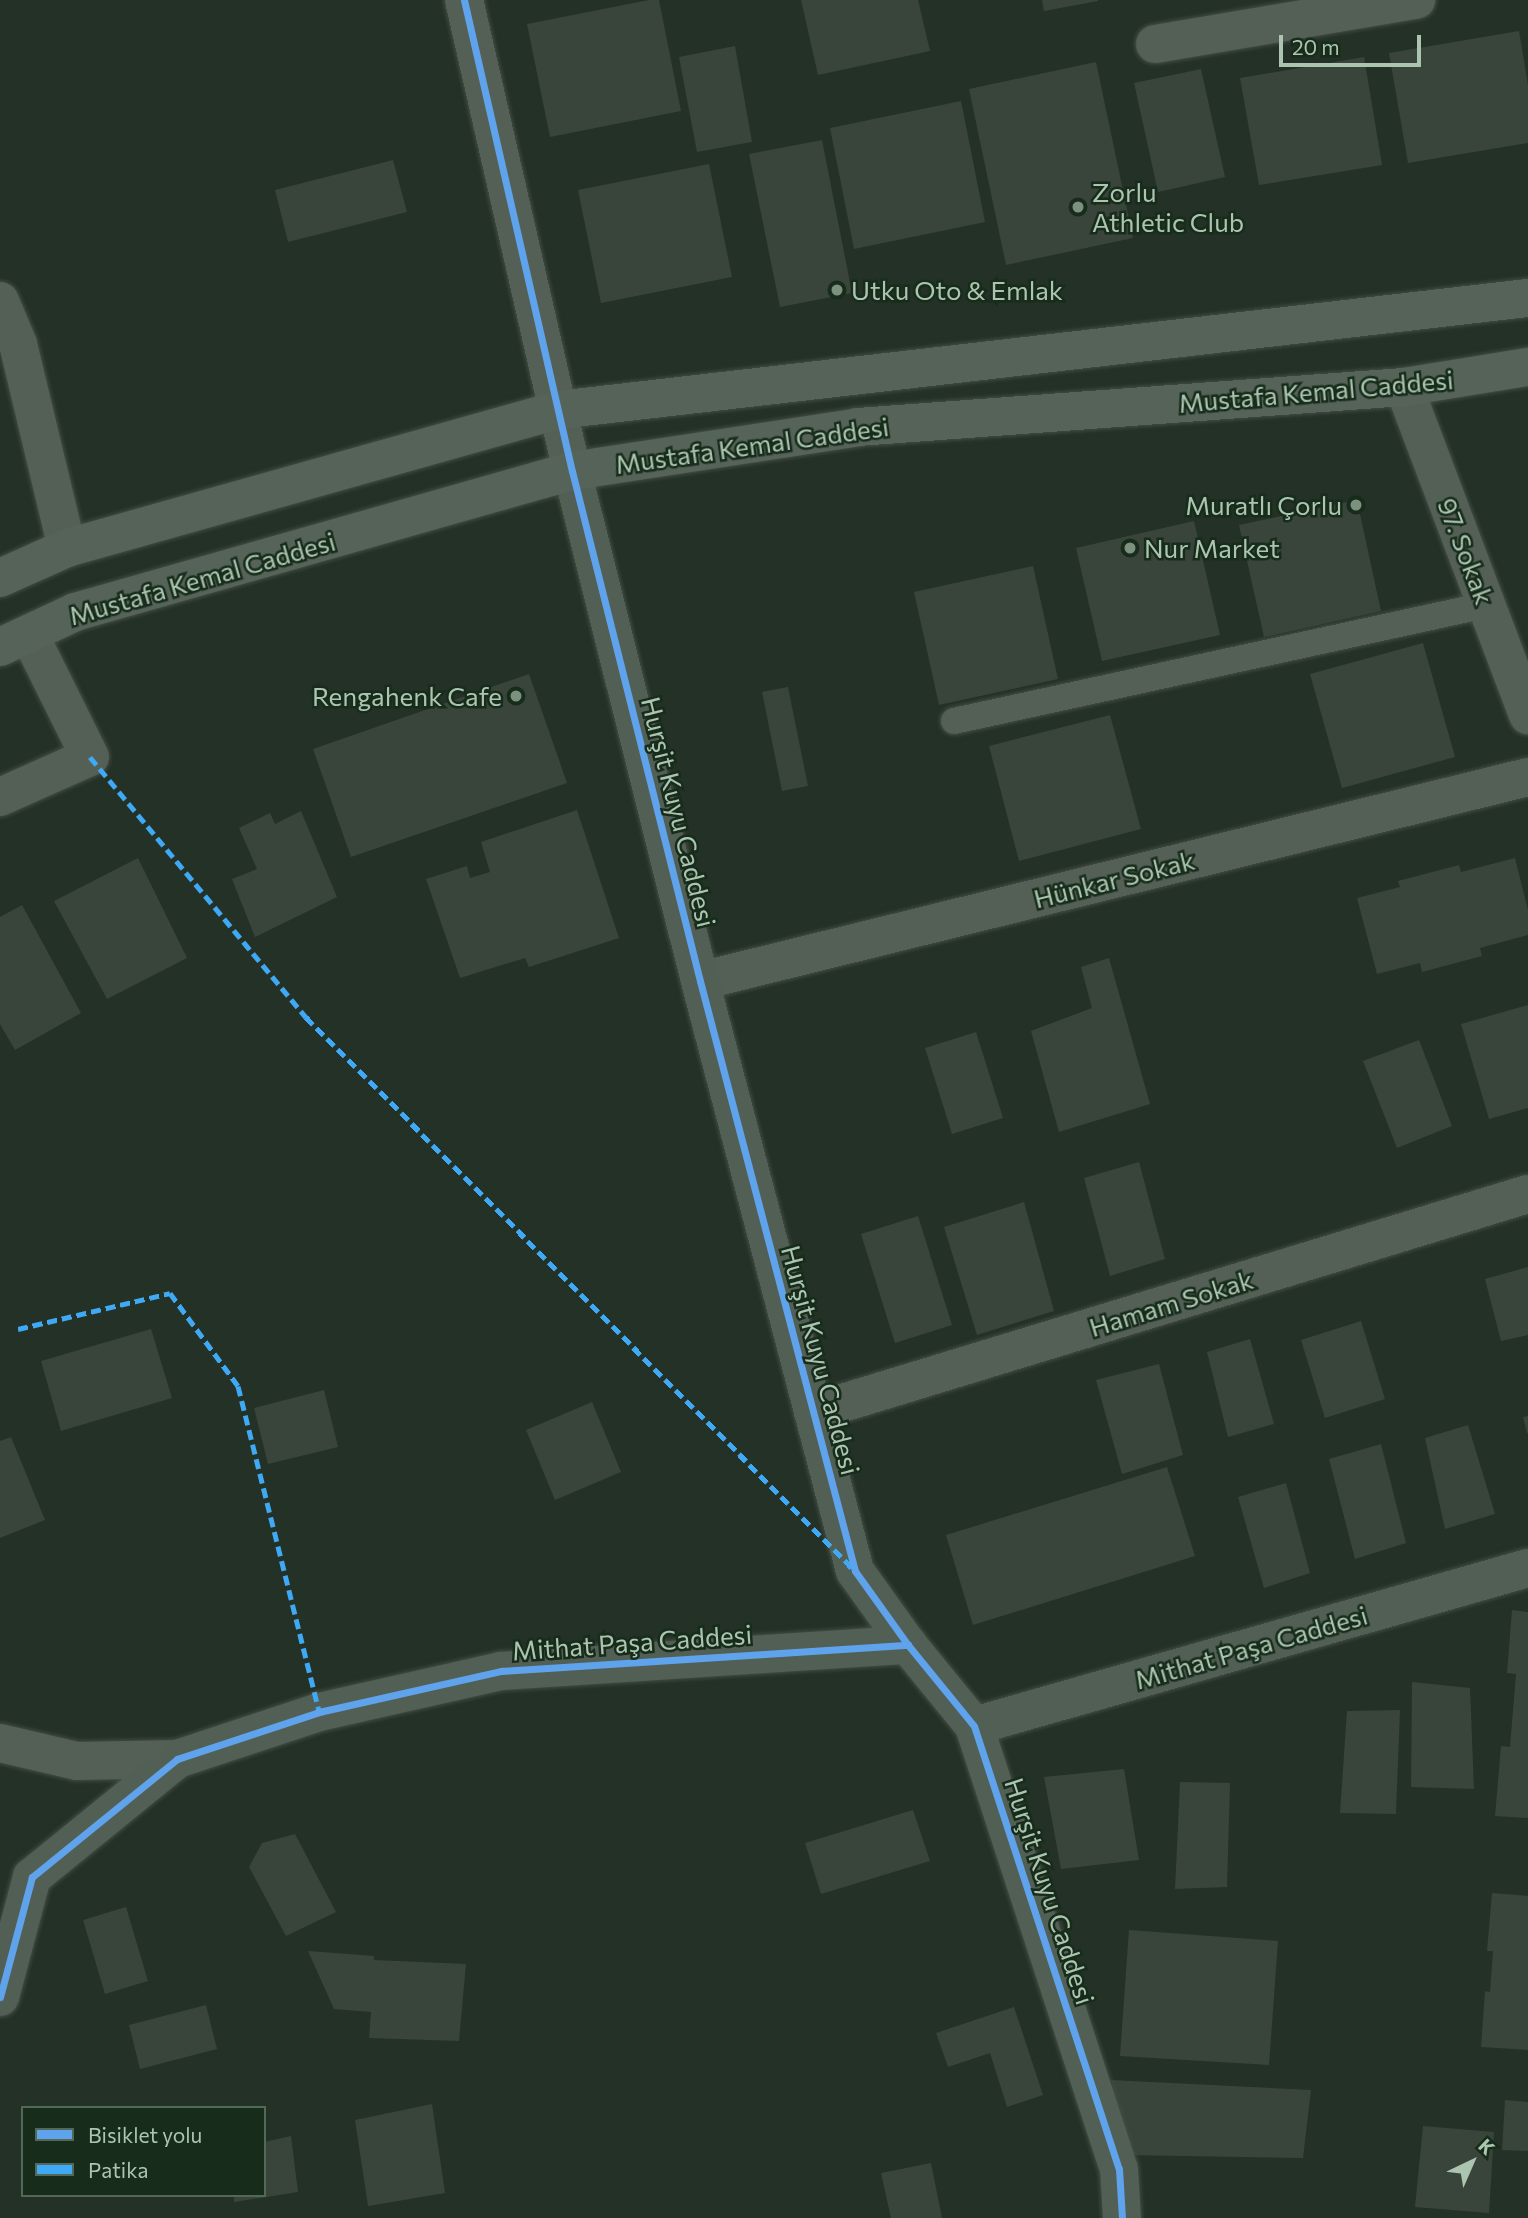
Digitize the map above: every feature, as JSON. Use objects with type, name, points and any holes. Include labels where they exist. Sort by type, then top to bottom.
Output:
[{"type":"main road","points":[[0,578],[67,548],[558,410],[1528,298]]},
{"type":"main road","name":"Mustafa Kemal Caddesi","points":[[14,640],[75,612],[572,471],[858,427],[1404,387],[1528,367]]},
{"type":"street","points":[[464,0],[572,471]]},
{"type":"street","points":[[1156,44],[1416,0]]},
{"type":"street","points":[[0,301],[18,344],[67,548]]},
{"type":"street","name":"97. Sokak","points":[[1404,387],[1486,605],[1525,696]]},
{"type":"street","name":"Hurşit Kuyu Caddesi","points":[[572,471],[700,981],[855,1571],[908,1645],[974,1726],[1119,2169],[1122,2218]]},
{"type":"street","points":[[0,797],[90,757],[14,640]]},
{"type":"street","name":"Hünkar Sokak","points":[[700,981],[1528,778]]},
{"type":"street","name":"Hamam Sokak","points":[[813,1412],[1528,1194]]},
{"type":"street","name":"Mithat Paşa Caddesi","points":[[974,1726],[1528,1568]]},
{"type":"street","name":"Mithat Paşa Caddesi","points":[[0,1997],[32,1877],[177,1759],[319,1712],[502,1671],[908,1645]]},
{"type":"street","points":[[0,1743],[77,1761],[177,1759]]},
{"type":"lane","points":[[954,721],[1486,605]]},
{"type":"building","points":[[659,0],[681,111],[550,137],[527,24]]},
{"type":"building","points":[[801,0],[918,0],[930,51],[818,75]]},
{"type":"building","points":[[1042,0],[1098,0],[1098,1],[1044,11]]},
{"type":"building","points":[[1519,31],[1528,85],[1528,143],[1408,163],[1389,53]]},
{"type":"building","points":[[735,46],[752,142],[697,152],[679,57]]},
{"type":"building","points":[[1364,57],[1382,165],[1259,185],[1240,78]]},
{"type":"building","points":[[1096,62],[1133,238],[1006,265],[969,89]]},
{"type":"building","points":[[1201,69],[1225,177],[1158,192],[1134,83]]},
{"type":"building","points":[[961,101],[985,222],[854,249],[830,128]]},
{"type":"building","points":[[822,140],[852,293],[780,307],[749,154]]},
{"type":"building","points":[[393,160],[407,212],[288,242],[275,190]]},
{"type":"building","points":[[709,164],[732,277],[601,303],[578,190]]},
{"type":"building","points":[[1357,500],[1381,611],[1264,637],[1239,525]]},
{"type":"building","points":[[1194,521],[1220,635],[1102,661],[1076,548]]},
{"type":"building","points":[[1033,566],[1058,679],[939,705],[914,592]]},
{"type":"building","points":[[1423,643],[1455,757],[1342,788],[1310,674]]},
{"type":"building","points":[[529,674],[567,783],[351,857],[313,749]]},
{"type":"building","points":[[788,687],[808,786],[782,791],[762,692]]},
{"type":"building","points":[[1110,715],[1141,829],[1019,861],[989,746]]},
{"type":"building","points":[[577,810],[619,938],[529,967],[525,958],[460,978],[426,879],[467,866],[470,878],[490,872],[481,842]]},
{"type":"building","points":[[301,811],[337,897],[255,937],[232,879],[257,869],[239,828],[270,813],[275,824]]},
{"type":"building","points":[[138,858],[187,958],[107,999],[54,901]]},
{"type":"building","points":[[1515,858],[1528,910],[1528,935],[1480,948],[1482,956],[1422,972],[1420,963],[1377,974],[1357,898],[1400,887],[1398,881],[1459,865],[1461,872]]},
{"type":"building","points":[[22,905],[81,1013],[15,1050],[0,1024],[0,917]]},
{"type":"building","points":[[1109,958],[1150,1104],[1059,1132],[1031,1031],[1092,1008],[1081,967]]},
{"type":"building","points":[[1528,1005],[1528,1108],[1489,1119],[1461,1024]]},
{"type":"building","points":[[976,1032],[1003,1118],[952,1134],[925,1048]]},
{"type":"building","points":[[1419,1040],[1452,1126],[1397,1148],[1363,1061]]},
{"type":"building","points":[[1139,1162],[1165,1259],[1110,1276],[1084,1178]]},
{"type":"building","points":[[1024,1202],[1054,1311],[977,1335],[944,1227]]},
{"type":"building","points":[[918,1216],[952,1325],[895,1343],[861,1234]]},
{"type":"building","points":[[1528,1267],[1528,1335],[1501,1341],[1485,1279]]},
{"type":"building","points":[[1361,1321],[1385,1399],[1325,1418],[1301,1340]]},
{"type":"building","points":[[151,1329],[172,1398],[61,1431],[41,1361]]},
{"type":"building","points":[[1250,1339],[1274,1424],[1228,1437],[1207,1352]]},
{"type":"building","points":[[1159,1364],[1183,1455],[1122,1474],[1096,1380]]},
{"type":"building","points":[[324,1390],[338,1447],[268,1464],[254,1408]]},
{"type":"building","points":[[592,1402],[621,1472],[555,1500],[526,1430]]},
{"type":"building","points":[[1528,1416],[1528,1433],[1527,1433],[1523,1417]]},
{"type":"building","points":[[1468,1425],[1495,1514],[1445,1529],[1425,1438]]},
{"type":"building","points":[[11,1437],[45,1520],[0,1538],[0,1441]]},
{"type":"building","points":[[1381,1444],[1406,1543],[1355,1559],[1329,1459]]},
{"type":"building","points":[[1167,1467],[1195,1556],[973,1625],[946,1535]]},
{"type":"building","points":[[1286,1483],[1310,1573],[1264,1588],[1238,1497]]},
{"type":"building","points":[[1512,1610],[1528,1612],[1528,1818],[1495,1816],[1501,1746],[1510,1747],[1516,1674],[1507,1673]]},
{"type":"building","points":[[1412,1682],[1470,1688],[1474,1789],[1411,1787]]},
{"type":"building","points":[[1400,1710],[1396,1814],[1340,1813],[1347,1711]]},
{"type":"building","points":[[1124,1769],[1139,1860],[1061,1869],[1044,1777]]},
{"type":"building","points":[[1180,1782],[1230,1783],[1227,1887],[1175,1889]]},
{"type":"building","points":[[913,1810],[930,1861],[821,1894],[805,1843]]},
{"type":"building","points":[[295,1834],[336,1912],[286,1936],[249,1867],[262,1843]]},
{"type":"building","points":[[1492,1893],[1528,1896],[1528,2050],[1481,2047],[1485,1991],[1490,1992],[1493,1951],[1487,1951]]},
{"type":"building","points":[[126,1907],[148,1981],[105,1994],[83,1920]]},
{"type":"building","points":[[1129,1930],[1278,1941],[1269,2065],[1120,2056]]},
{"type":"building","points":[[308,1951],[374,1956],[374,1960],[466,1964],[459,2041],[369,2038],[371,2012],[334,2009]]},
{"type":"building","points":[[206,2005],[217,2049],[140,2069],[129,2025]]},
{"type":"building","points":[[1014,2007],[1043,2095],[1007,2107],[990,2053],[948,2067],[936,2033]]},
{"type":"building","points":[[1111,2080],[1311,2090],[1303,2158],[1123,2155]]},
{"type":"building","points":[[1505,2100],[1528,2102],[1528,2151],[1502,2150]]},
{"type":"building","points":[[432,2104],[445,2193],[368,2206],[355,2120]]},
{"type":"building","points":[[1423,2126],[1494,2132],[1489,2213],[1415,2207]]},
{"type":"building","points":[[291,2136],[298,2192],[266,2197],[266,2142]]},
{"type":"building","points":[[931,2163],[942,2218],[891,2218],[881,2173]]},
{"type":"building","points":[[234,2197],[266,2197],[234,2202]]},
{"type":"marked path","points":[[90,757],[306,1017],[852,1568]]},
{"type":"marked path","points":[[18,1329],[170,1293],[238,1386],[319,1712]]},
{"type":"cycle path","points":[[464,0],[572,471],[700,981],[855,1571],[908,1645],[974,1726],[1119,2169],[1122,2218]]},
{"type":"cycle path","points":[[0,1997],[32,1877],[177,1759],[319,1712],[501,1671],[908,1645]]},
{"type":"place","name":"Zorlu Athletic Club","points":[[1078,207]]},
{"type":"place","name":"Utku Oto & Emlak","points":[[837,290]]},
{"type":"place","name":"Muratlı Çorlu","points":[[1356,505]]},
{"type":"place","name":"Nur Market","points":[[1130,548]]},
{"type":"place","name":"Rengahenk Cafe","points":[[516,696]]}]
